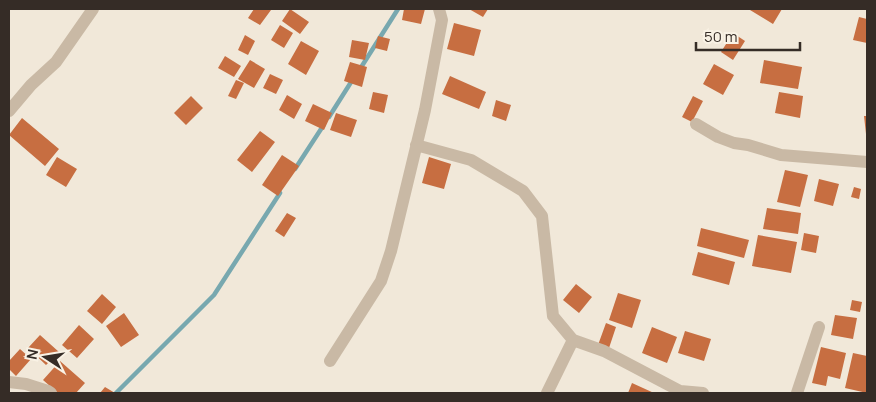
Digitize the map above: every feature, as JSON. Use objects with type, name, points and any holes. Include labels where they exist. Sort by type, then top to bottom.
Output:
[{"type":"street","points":[[9,111],[31,85],[56,62],[93,9]]},
{"type":"street","points":[[330,360],[381,281],[391,251],[416,145],[442,20],[439,9]]},
{"type":"street","points":[[696,124],[718,137],[734,143],[748,145],[781,155],[867,162]]},
{"type":"street","points":[[416,145],[471,160],[523,191],[542,216],[553,316],[572,340],[604,351],[678,392],[703,393]]},
{"type":"street","points":[[797,393],[819,327]]},
{"type":"street","points":[[547,393],[572,340]]},
{"type":"street","points":[[9,382],[26,384],[51,393]]},
{"type":"building","points":[[254,9],[271,10],[260,25],[248,18]]},
{"type":"building","points":[[290,9],[309,22],[300,34],[282,21]]},
{"type":"building","points":[[404,9],[425,9],[421,24],[402,20]]},
{"type":"building","points":[[469,9],[488,9],[483,17]]},
{"type":"building","points":[[751,9],[782,9],[773,24]]},
{"type":"building","points":[[859,17],[867,19],[867,43],[853,40]]},
{"type":"building","points":[[454,23],[481,30],[474,56],[447,49]]},
{"type":"building","points":[[280,25],[293,33],[284,48],[271,40]]},
{"type":"building","points":[[733,33],[745,41],[733,60],[721,52]]},
{"type":"building","points":[[245,35],[255,41],[248,55],[238,50]]},
{"type":"building","points":[[378,36],[390,39],[387,51],[375,48]]},
{"type":"building","points":[[352,40],[369,43],[365,60],[349,57]]},
{"type":"building","points":[[301,41],[319,51],[306,75],[288,64]]},
{"type":"building","points":[[225,56],[241,66],[234,77],[218,68]]},
{"type":"building","points":[[250,60],[265,69],[254,88],[238,79]]},
{"type":"building","points":[[764,60],[802,67],[798,89],[760,83]]},
{"type":"building","points":[[350,62],[367,67],[362,87],[344,81]]},
{"type":"building","points":[[714,64],[734,75],[723,95],[703,84]]},
{"type":"building","points":[[270,74],[283,80],[276,94],[263,88]]},
{"type":"building","points":[[450,76],[486,92],[479,109],[442,94]]},
{"type":"building","points":[[236,80],[244,83],[236,99],[228,96]]},
{"type":"building","points":[[373,92],[388,95],[384,113],[369,109]]},
{"type":"building","points":[[779,92],[803,96],[800,118],[775,113]]},
{"type":"building","points":[[287,95],[302,104],[294,119],[279,110]]},
{"type":"building","points":[[191,96],[203,108],[186,125],[174,113]]},
{"type":"building","points":[[693,96],[703,101],[692,122],[682,117]]},
{"type":"building","points":[[496,100],[511,105],[506,121],[492,116]]},
{"type":"building","points":[[313,104],[332,113],[324,130],[305,121]]},
{"type":"building","points":[[336,113],[357,120],[351,137],[330,130]]},
{"type":"building","points":[[864,116],[867,116],[867,134],[866,134]]},
{"type":"building","points":[[22,118],[59,149],[45,166],[9,135]]},
{"type":"building","points":[[260,131],[275,142],[252,172],[237,160]]},
{"type":"building","points":[[282,155],[299,166],[278,196],[262,185]]},
{"type":"building","points":[[57,157],[77,169],[66,187],[46,175]]},
{"type":"building","points":[[429,157],[451,164],[444,189],[422,183]]},
{"type":"building","points":[[785,170],[808,175],[800,207],[777,202]]},
{"type":"building","points":[[819,179],[839,184],[833,206],[814,201]]},
{"type":"building","points":[[854,187],[861,189],[859,199],[851,197]]},
{"type":"building","points":[[767,208],[801,213],[798,234],[763,229]]},
{"type":"building","points":[[287,213],[296,218],[284,237],[275,231]]},
{"type":"building","points":[[701,228],[749,240],[744,258],[697,246]]},
{"type":"building","points":[[804,233],[819,236],[816,253],[801,250]]},
{"type":"building","points":[[758,235],[797,242],[791,273],[752,266]]},
{"type":"building","points":[[698,252],[735,262],[729,285],[692,275]]},
{"type":"building","points":[[576,284],[592,297],[579,313],[563,300]]},
{"type":"building","points":[[618,293],[641,300],[632,328],[609,320]]},
{"type":"building","points":[[102,294],[116,307],[102,324],[87,311]]},
{"type":"building","points":[[852,300],[862,302],[860,312],[850,310]]},
{"type":"building","points":[[124,313],[139,335],[121,347],[106,326]]},
{"type":"building","points":[[835,315],[857,318],[853,339],[831,335]]},
{"type":"building","points":[[606,323],[616,327],[609,348],[598,345]]},
{"type":"building","points":[[79,325],[94,339],[77,358],[62,345]]},
{"type":"building","points":[[652,327],[677,337],[667,363],[642,353]]},
{"type":"building","points":[[685,331],[711,339],[704,361],[678,353]]},
{"type":"building","points":[[40,335],[59,352],[46,365],[28,348]]},
{"type":"building","points":[[821,347],[846,353],[840,379],[828,376],[826,386],[812,383]]},
{"type":"building","points":[[20,349],[31,359],[16,376],[9,369],[9,361]]},
{"type":"building","points":[[853,353],[867,356],[867,393],[845,388]]},
{"type":"building","points":[[60,361],[85,383],[76,393],[58,393],[43,380]]},
{"type":"building","points":[[632,383],[654,393],[628,393]]},
{"type":"building","points":[[105,387],[115,393],[100,393]]},
{"type":"waterway","points":[[360,69],[398,9]]},
{"type":"waterway","points":[[329,117],[353,79]]},
{"type":"waterway","points":[[295,169],[323,126]]},
{"type":"waterway","points":[[116,393],[214,295],[280,193]]}]
